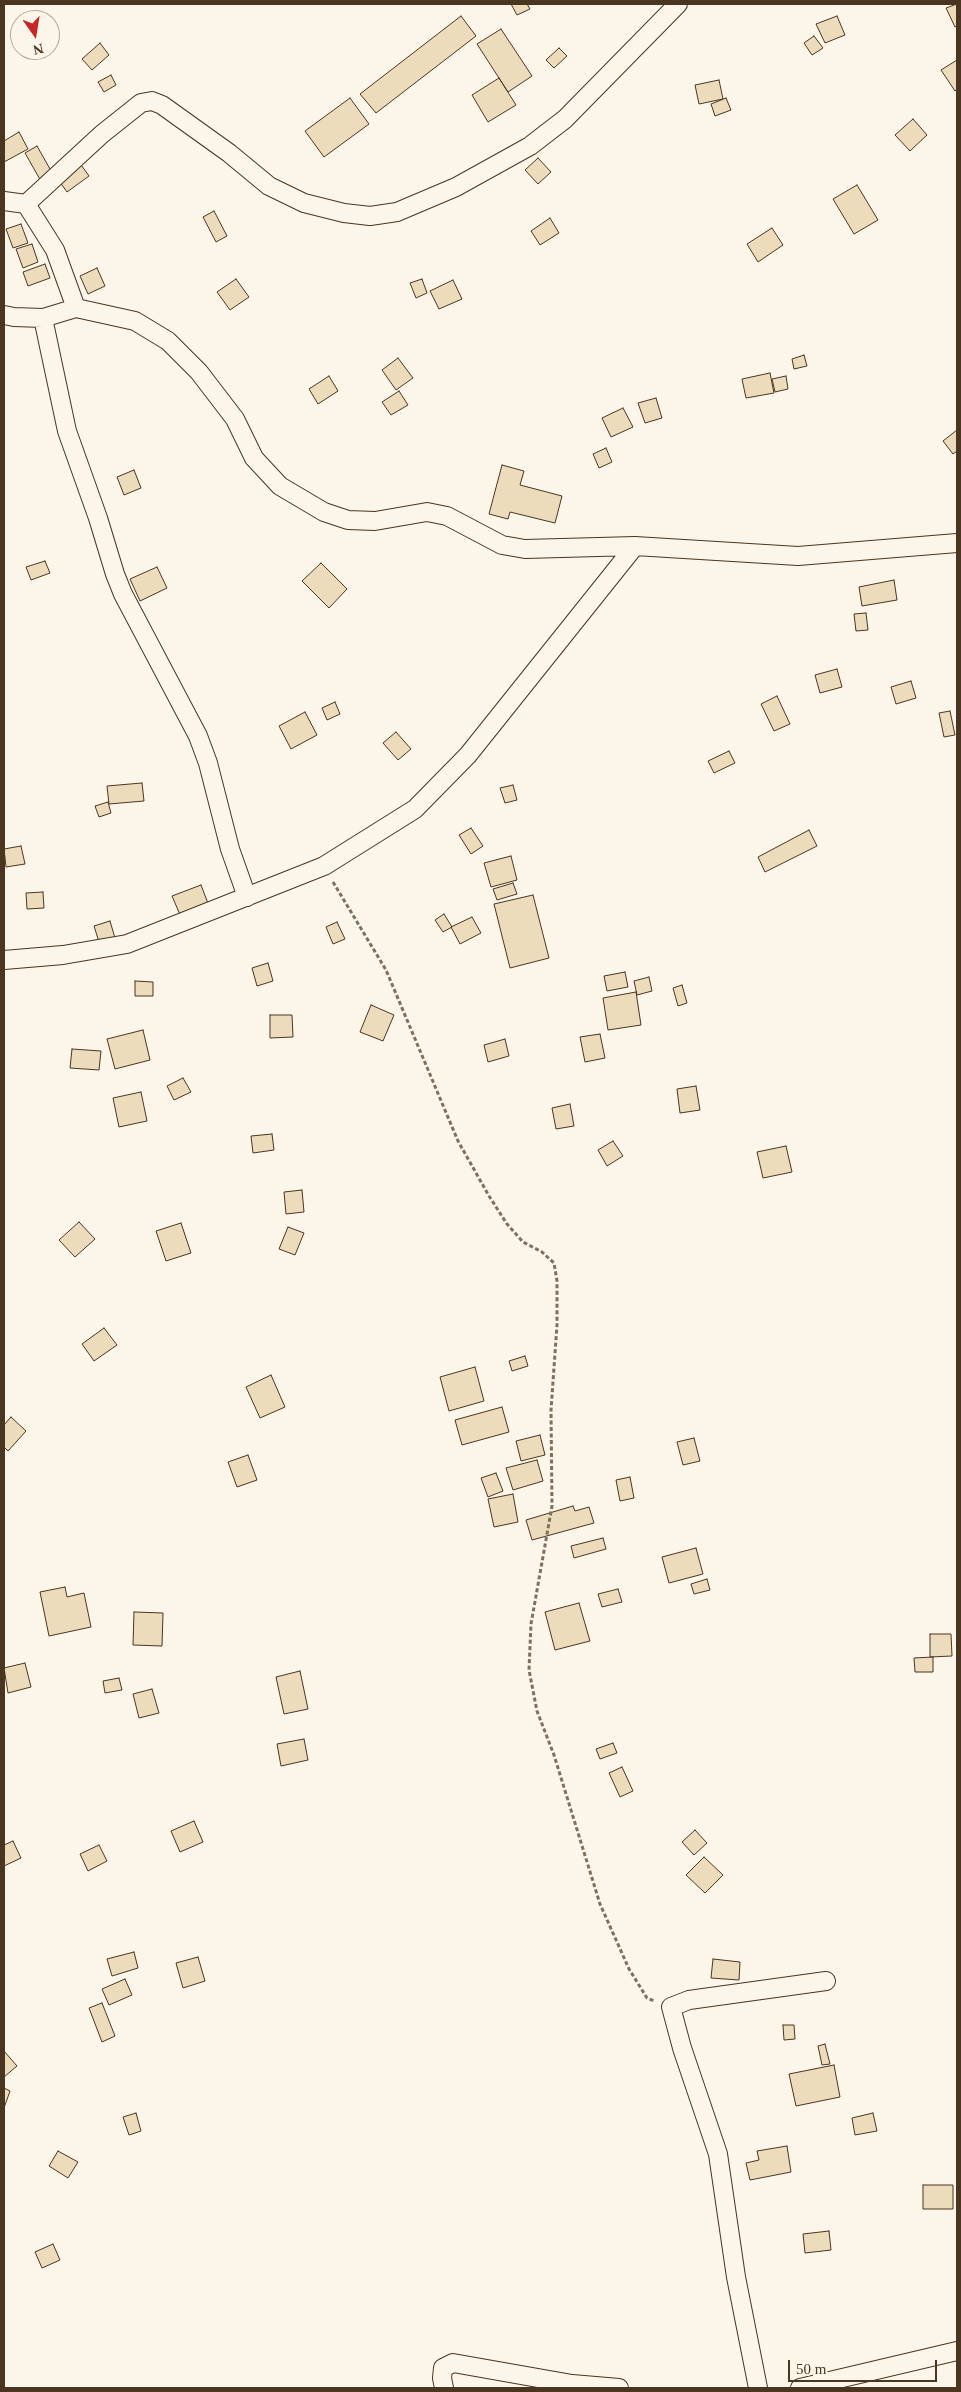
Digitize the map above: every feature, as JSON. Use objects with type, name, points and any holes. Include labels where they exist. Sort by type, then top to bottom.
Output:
[{"type":"street","points":[[26,204],[102,134],[141,103],[152,101],[162,105],[229,153],[269,186],[304,203],[344,213],[370,216],[397,212],[456,187],[530,146],[565,119],[678,4]]},
{"type":"street","points":[[4,201],[26,204],[56,250],[76,308]]},
{"type":"street","points":[[4,315],[43,318],[76,308],[135,321],[168,341],[199,372],[235,419],[254,458],[280,486],[324,512],[348,520],[374,521],[401,518],[426,512],[447,516],[502,545],[525,549],[570,546],[635,546],[798,556],[957,543]]},
{"type":"street","points":[[43,318],[67,431],[98,518],[115,574],[123,594],[198,736],[208,763],[230,850],[247,897]]},
{"type":"street","points":[[4,960],[62,955],[128,944],[324,866],[415,809],[468,755],[635,546]]},
{"type":"street","points":[[758,2388],[736,2277],[718,2154],[682,2048],[671,2007],[689,2000],[826,1981]]},
{"type":"street","points":[[800,2388],[957,2351]]},
{"type":"street","points":[[444,2388],[443,2368],[453,2363],[572,2384],[619,2388]]},
{"type":"path","points":[[324,866],[386,970],[458,1140],[488,1196],[507,1224],[523,1242],[542,1252],[554,1264],[557,1281],[557,1325],[551,1410],[552,1506],[531,1624],[529,1670],[537,1711],[554,1755],[600,1904],[629,1969],[647,1998],[671,2007]]},
{"type":"building","points":[[511,4],[527,4],[530,9],[517,15]]},
{"type":"building","points":[[957,4],[957,26],[955,27],[946,8]]},
{"type":"building","points":[[461,16],[476,36],[376,113],[360,94]]},
{"type":"building","points":[[837,16],[845,35],[825,43],[816,24]]},
{"type":"building","points":[[501,29],[532,76],[508,92],[477,44]]},
{"type":"building","points":[[814,36],[823,48],[812,55],[804,43]]},
{"type":"building","points":[[100,43],[109,55],[92,70],[82,59]]},
{"type":"building","points":[[559,48],[567,56],[554,68],[546,60]]},
{"type":"building","points":[[957,60],[957,89],[955,91],[941,70]]},
{"type":"building","points":[[111,75],[116,85],[104,92],[98,82]]},
{"type":"building","points":[[499,78],[516,105],[488,122],[472,95]]},
{"type":"building","points":[[719,80],[723,99],[699,104],[695,85]]},
{"type":"building","points":[[350,98],[369,124],[324,157],[305,131]]},
{"type":"building","points":[[726,98],[731,110],[715,116],[711,104]]},
{"type":"building","points":[[913,119],[927,135],[910,151],[895,135]]},
{"type":"building","points":[[19,132],[28,149],[4,162],[4,141]]},
{"type":"building","points":[[37,146],[54,176],[42,183],[25,153]]},
{"type":"building","points":[[538,158],[551,172],[538,184],[525,170]]},
{"type":"building","points":[[79,162],[89,176],[67,192],[57,178]]},
{"type":"building","points":[[857,185],[878,220],[854,234],[833,199]]},
{"type":"building","points":[[214,211],[227,236],[216,242],[203,217]]},
{"type":"building","points":[[550,218],[559,233],[540,245],[531,231]]},
{"type":"building","points":[[21,224],[28,243],[13,248],[6,229]]},
{"type":"building","points":[[772,228],[783,245],[758,262],[747,244]]},
{"type":"building","points":[[32,244],[38,262],[23,268],[16,249]]},
{"type":"building","points":[[45,264],[50,278],[28,286],[23,272]]},
{"type":"building","points":[[97,268],[105,286],[88,294],[80,276]]},
{"type":"building","points":[[236,279],[249,297],[230,310],[217,292]]},
{"type":"building","points":[[422,279],[427,293],[416,298],[410,283]]},
{"type":"building","points":[[453,280],[462,299],[439,309],[430,291]]},
{"type":"building","points":[[804,355],[807,366],[794,369],[792,359]]},
{"type":"building","points":[[398,358],[413,378],[396,390],[382,370]]},
{"type":"building","points":[[770,373],[774,393],[746,398],[742,379]]},
{"type":"building","points":[[329,376],[338,391],[318,404],[309,389]]},
{"type":"building","points":[[786,376],[788,389],[775,392],[772,379]]},
{"type":"building","points":[[399,391],[408,405],[391,415],[382,402]]},
{"type":"building","points":[[656,398],[662,418],[645,423],[638,403]]},
{"type":"building","points":[[623,408],[633,427],[611,437],[602,418]]},
{"type":"building","points":[[957,430],[957,451],[953,454],[943,441]]},
{"type":"building","points":[[606,448],[612,462],[599,468],[593,454]]},
{"type":"building","points":[[502,465],[524,471],[520,485],[562,496],[555,523],[510,512],[508,519],[489,514]]},
{"type":"building","points":[[134,470],[141,488],[124,495],[117,477]]},
{"type":"building","points":[[45,561],[50,573],[31,580],[26,567]]},
{"type":"building","points":[[321,563],[347,589],[329,608],[302,581]]},
{"type":"building","points":[[157,567],[167,588],[140,601],[130,579]]},
{"type":"building","points":[[894,580],[897,600],[862,606],[859,587]]},
{"type":"building","points":[[866,613],[868,630],[856,631],[854,614]]},
{"type":"building","points":[[837,669],[842,687],[820,693],[815,675]]},
{"type":"building","points":[[911,681],[916,698],[896,704],[891,687]]},
{"type":"building","points":[[777,696],[790,724],[774,731],[761,704]]},
{"type":"building","points":[[335,702],[340,714],[327,720],[322,708]]},
{"type":"building","points":[[950,711],[955,735],[944,737],[939,713]]},
{"type":"building","points":[[305,712],[317,735],[291,749],[279,726]]},
{"type":"building","points":[[396,732],[411,749],[398,760],[383,743]]},
{"type":"building","points":[[729,751],[735,763],[714,773],[708,761]]},
{"type":"building","points":[[142,783],[144,801],[109,804],[107,786]]},
{"type":"building","points":[[513,785],[517,800],[505,803],[500,788]]},
{"type":"building","points":[[108,802],[111,813],[99,817],[95,806]]},
{"type":"building","points":[[471,828],[483,846],[471,854],[459,835]]},
{"type":"building","points":[[809,830],[817,846],[765,872],[758,857]]},
{"type":"building","points":[[21,846],[25,864],[6,867],[4,849]]},
{"type":"building","points":[[511,856],[517,880],[491,887],[484,863]]},
{"type":"building","points":[[513,883],[517,894],[497,900],[493,889]]},
{"type":"building","points":[[201,885],[209,906],[181,917],[172,896]]},
{"type":"building","points":[[43,892],[44,908],[27,909],[26,893]]},
{"type":"building","points":[[533,895],[549,958],[510,968],[494,904]]},
{"type":"building","points":[[444,914],[452,927],[443,932],[435,920]]},
{"type":"building","points":[[472,917],[481,933],[460,944],[451,927]]},
{"type":"building","points":[[110,921],[115,938],[99,942],[94,926]]},
{"type":"building","points":[[337,922],[345,939],[333,944],[326,927]]},
{"type":"building","points":[[268,963],[273,981],[257,986],[252,968]]},
{"type":"building","points":[[625,972],[628,987],[607,991],[604,976]]},
{"type":"building","points":[[649,977],[652,991],[637,995],[634,981]]},
{"type":"building","points":[[135,981],[153,982],[153,996],[135,996]]},
{"type":"building","points":[[682,985],[687,1003],[678,1006],[673,988]]},
{"type":"building","points":[[636,992],[641,1025],[608,1030],[603,998]]},
{"type":"building","points":[[371,1005],[394,1015],[383,1041],[360,1032]]},
{"type":"building","points":[[270,1015],[292,1015],[293,1037],[270,1038]]},
{"type":"building","points":[[143,1030],[150,1060],[115,1069],[107,1039]]},
{"type":"building","points":[[600,1034],[605,1058],[585,1062],[580,1037]]},
{"type":"building","points":[[505,1039],[509,1056],[488,1062],[484,1045]]},
{"type":"building","points":[[72,1049],[101,1051],[99,1070],[70,1068]]},
{"type":"building","points":[[183,1078],[191,1092],[174,1100],[167,1086]]},
{"type":"building","points":[[696,1086],[700,1110],[680,1113],[677,1089]]},
{"type":"building","points":[[141,1092],[147,1121],[119,1127],[113,1098]]},
{"type":"building","points":[[570,1104],[574,1126],[556,1129],[552,1108]]},
{"type":"building","points":[[272,1134],[274,1150],[253,1153],[251,1136]]},
{"type":"building","points":[[613,1141],[623,1156],[607,1166],[598,1150]]},
{"type":"building","points":[[786,1146],[792,1172],[763,1178],[757,1152]]},
{"type":"building","points":[[302,1190],[304,1212],[286,1214],[284,1192]]},
{"type":"building","points":[[79,1222],[95,1239],[75,1257],[59,1240]]},
{"type":"building","points":[[181,1223],[191,1253],[166,1261],[156,1231]]},
{"type":"building","points":[[288,1227],[304,1233],[295,1255],[279,1249]]},
{"type":"building","points":[[104,1328],[117,1345],[94,1361],[82,1344]]},
{"type":"building","points":[[525,1356],[528,1366],[512,1371],[509,1361]]},
{"type":"building","points":[[475,1367],[484,1401],[449,1411],[440,1377]]},
{"type":"building","points":[[271,1375],[285,1407],[260,1418],[246,1387]]},
{"type":"building","points":[[502,1407],[509,1432],[462,1445],[455,1420]]},
{"type":"building","points":[[11,1417],[26,1431],[8,1451],[4,1447],[4,1425]]},
{"type":"building","points":[[540,1435],[545,1455],[521,1461],[516,1441]]},
{"type":"building","points":[[694,1438],[700,1461],[683,1465],[677,1442]]},
{"type":"building","points":[[248,1455],[257,1480],[237,1487],[228,1462]]},
{"type":"building","points":[[537,1460],[543,1481],[513,1490],[506,1468]]},
{"type":"building","points":[[496,1473],[503,1491],[488,1497],[481,1478]]},
{"type":"building","points":[[630,1477],[634,1498],[620,1501],[616,1480]]},
{"type":"building","points":[[513,1494],[518,1522],[494,1527],[488,1499]]},
{"type":"building","points":[[573,1506],[575,1511],[589,1507],[594,1523],[532,1540],[526,1520]]},
{"type":"building","points":[[603,1538],[606,1549],[574,1558],[571,1546]]},
{"type":"building","points":[[696,1548],[703,1574],[669,1583],[662,1557]]},
{"type":"building","points":[[707,1579],[710,1590],[694,1594],[691,1584]]},
{"type":"building","points":[[65,1587],[67,1597],[84,1593],[91,1627],[49,1636],[40,1592]]},
{"type":"building","points":[[618,1589],[622,1602],[602,1607],[598,1594]]},
{"type":"building","points":[[579,1603],[590,1641],[555,1650],[545,1612]]},
{"type":"building","points":[[134,1612],[163,1613],[162,1646],[133,1645]]},
{"type":"building","points":[[930,1634],[951,1634],[952,1656],[930,1657]]},
{"type":"building","points":[[933,1657],[933,1672],[915,1672],[914,1658]]},
{"type":"building","points":[[25,1663],[31,1687],[8,1693],[4,1668]]},
{"type":"building","points":[[300,1671],[308,1709],[284,1714],[276,1677]]},
{"type":"building","points":[[119,1678],[122,1690],[105,1693],[103,1681]]},
{"type":"building","points":[[152,1689],[159,1713],[139,1718],[133,1694]]},
{"type":"building","points":[[304,1739],[308,1760],[281,1766],[277,1744]]},
{"type":"building","points":[[613,1743],[617,1753],[600,1759],[596,1749]]},
{"type":"building","points":[[622,1767],[633,1791],[620,1797],[609,1773]]},
{"type":"building","points":[[194,1821],[203,1842],[180,1852],[171,1831]]},
{"type":"building","points":[[695,1830],[707,1843],[694,1855],[682,1842]]},
{"type":"building","points":[[13,1841],[21,1858],[4,1866],[4,1845]]},
{"type":"building","points":[[99,1845],[107,1861],[88,1871],[80,1854]]},
{"type":"building","points":[[704,1857],[723,1875],[705,1893],[686,1875]]},
{"type":"building","points":[[134,1952],[138,1968],[112,1976],[107,1959]]},
{"type":"building","points":[[198,1957],[205,1981],[183,1988],[176,1963]]},
{"type":"building","points":[[713,1959],[740,1962],[739,1980],[711,1978]]},
{"type":"building","points":[[125,1979],[132,1995],[109,2005],[102,1989]]},
{"type":"building","points":[[102,2003],[115,2036],[102,2042],[89,2008]]},
{"type":"building","points":[[783,2025],[794,2025],[795,2039],[784,2040]]},
{"type":"building","points":[[825,2044],[830,2064],[822,2065],[818,2046]]},
{"type":"building","points":[[4,2051],[17,2066],[4,2077]]},
{"type":"building","points":[[834,2065],[840,2097],[796,2106],[789,2074]]},
{"type":"building","points":[[4,2088],[10,2091],[4,2108]]},
{"type":"building","points":[[136,2113],[141,2131],[129,2135],[123,2117]]},
{"type":"building","points":[[873,2113],[877,2131],[855,2135],[852,2118]]},
{"type":"building","points":[[787,2146],[791,2172],[750,2180],[746,2163],[759,2160],[757,2151]]},
{"type":"building","points":[[58,2151],[78,2162],[68,2178],[49,2166]]},
{"type":"building","points":[[923,2185],[953,2185],[953,2209],[923,2209]]},
{"type":"building","points":[[829,2231],[831,2250],[805,2253],[803,2234]]},
{"type":"building","points":[[53,2244],[60,2260],[42,2268],[35,2252]]}]
